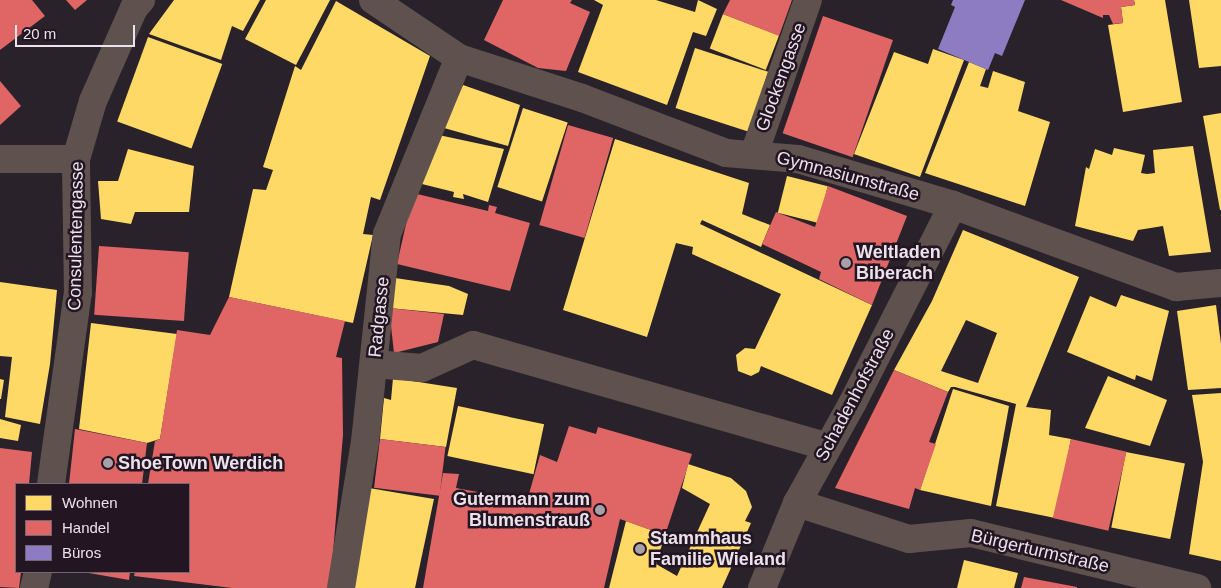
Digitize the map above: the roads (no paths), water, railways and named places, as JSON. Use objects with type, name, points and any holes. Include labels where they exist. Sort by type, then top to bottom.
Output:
[{"type":"street","name":"Gymnasiumstraße","points":[[373,0],[459,58],[582,98],[726,153],[798,159],[953,204],[1176,287],[1221,283]]},
{"type":"street","name":"Glockengasse","points":[[754,154],[808,0]]},
{"type":"street","name":"Consulentengasse","points":[[51,483],[78,293],[76,159],[93,101],[138,4]]},
{"type":"street","name":"Radgasse","points":[[341,588],[365,442],[387,234],[459,58]]},
{"type":"street","points":[[0,159],[76,159]]},
{"type":"street","name":"Schadenhofstraße","points":[[762,588],[797,503],[828,447],[953,204]]},
{"type":"street","points":[[374,364],[422,368],[473,345],[828,447]]},
{"type":"street","name":"Bürgerturmstraße","points":[[797,503],[909,539],[971,534],[1197,588]]},
{"type":"street","points":[[34,588],[38,573]]},
{"type":"place","name":"Weltladen Biberach","points":[[846,263]]},
{"type":"place","name":"ShoeTown Werdich","points":[[108,463]]},
{"type":"place","name":"Gutermann zum Blumenstrauß","points":[[600,510]]},
{"type":"place","name":"Stammhaus Familie Wieland","points":[[640,549]]}]
